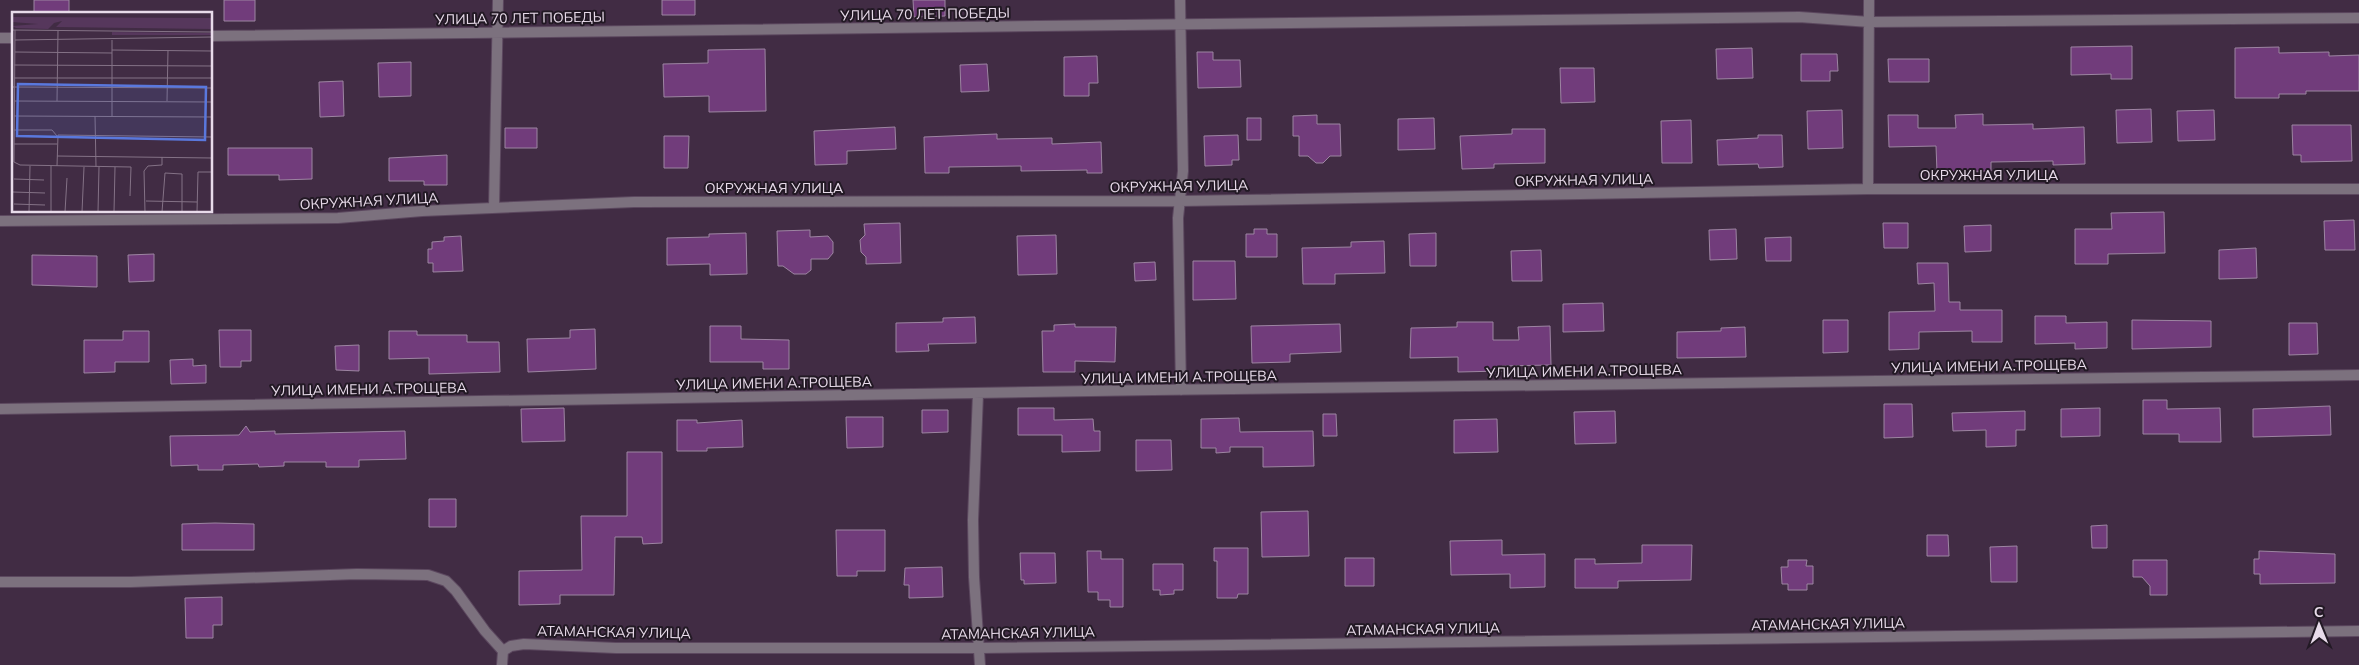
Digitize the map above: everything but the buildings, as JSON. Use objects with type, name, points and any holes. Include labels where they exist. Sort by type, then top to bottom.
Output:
[{"type":"street","points":[[494,208],[498,0]]},
{"type":"street","points":[[1180,0],[1183,171],[1180,201],[1181,390]]},
{"type":"street","points":[[1868,189],[1870,0]]},
{"type":"street","name":"УЛИЦА 70 ЛЕТ ПОБЕДЫ","points":[[212,36],[1799,17],[1870,22],[2359,18]]},
{"type":"street","name":"ОКРУЖНАЯ УЛИЦА","points":[[0,221],[329,218],[494,208],[644,202],[1180,201],[1868,189],[2359,189]]},
{"type":"street","name":"УЛИЦА ИМЕНИ А.ТРОЩЕВА","points":[[0,409],[1181,390],[2359,375]]},
{"type":"street","points":[[978,394],[973,549],[980,665]]},
{"type":"street","points":[[0,582],[131,582],[357,574],[428,575],[446,581],[456,591],[485,631],[503,651],[502,665]]},
{"type":"street","name":"АТАМАНСКАЯ УЛИЦА","points":[[503,651],[511,646],[524,644],[616,648],[980,648],[2359,631]]}]
